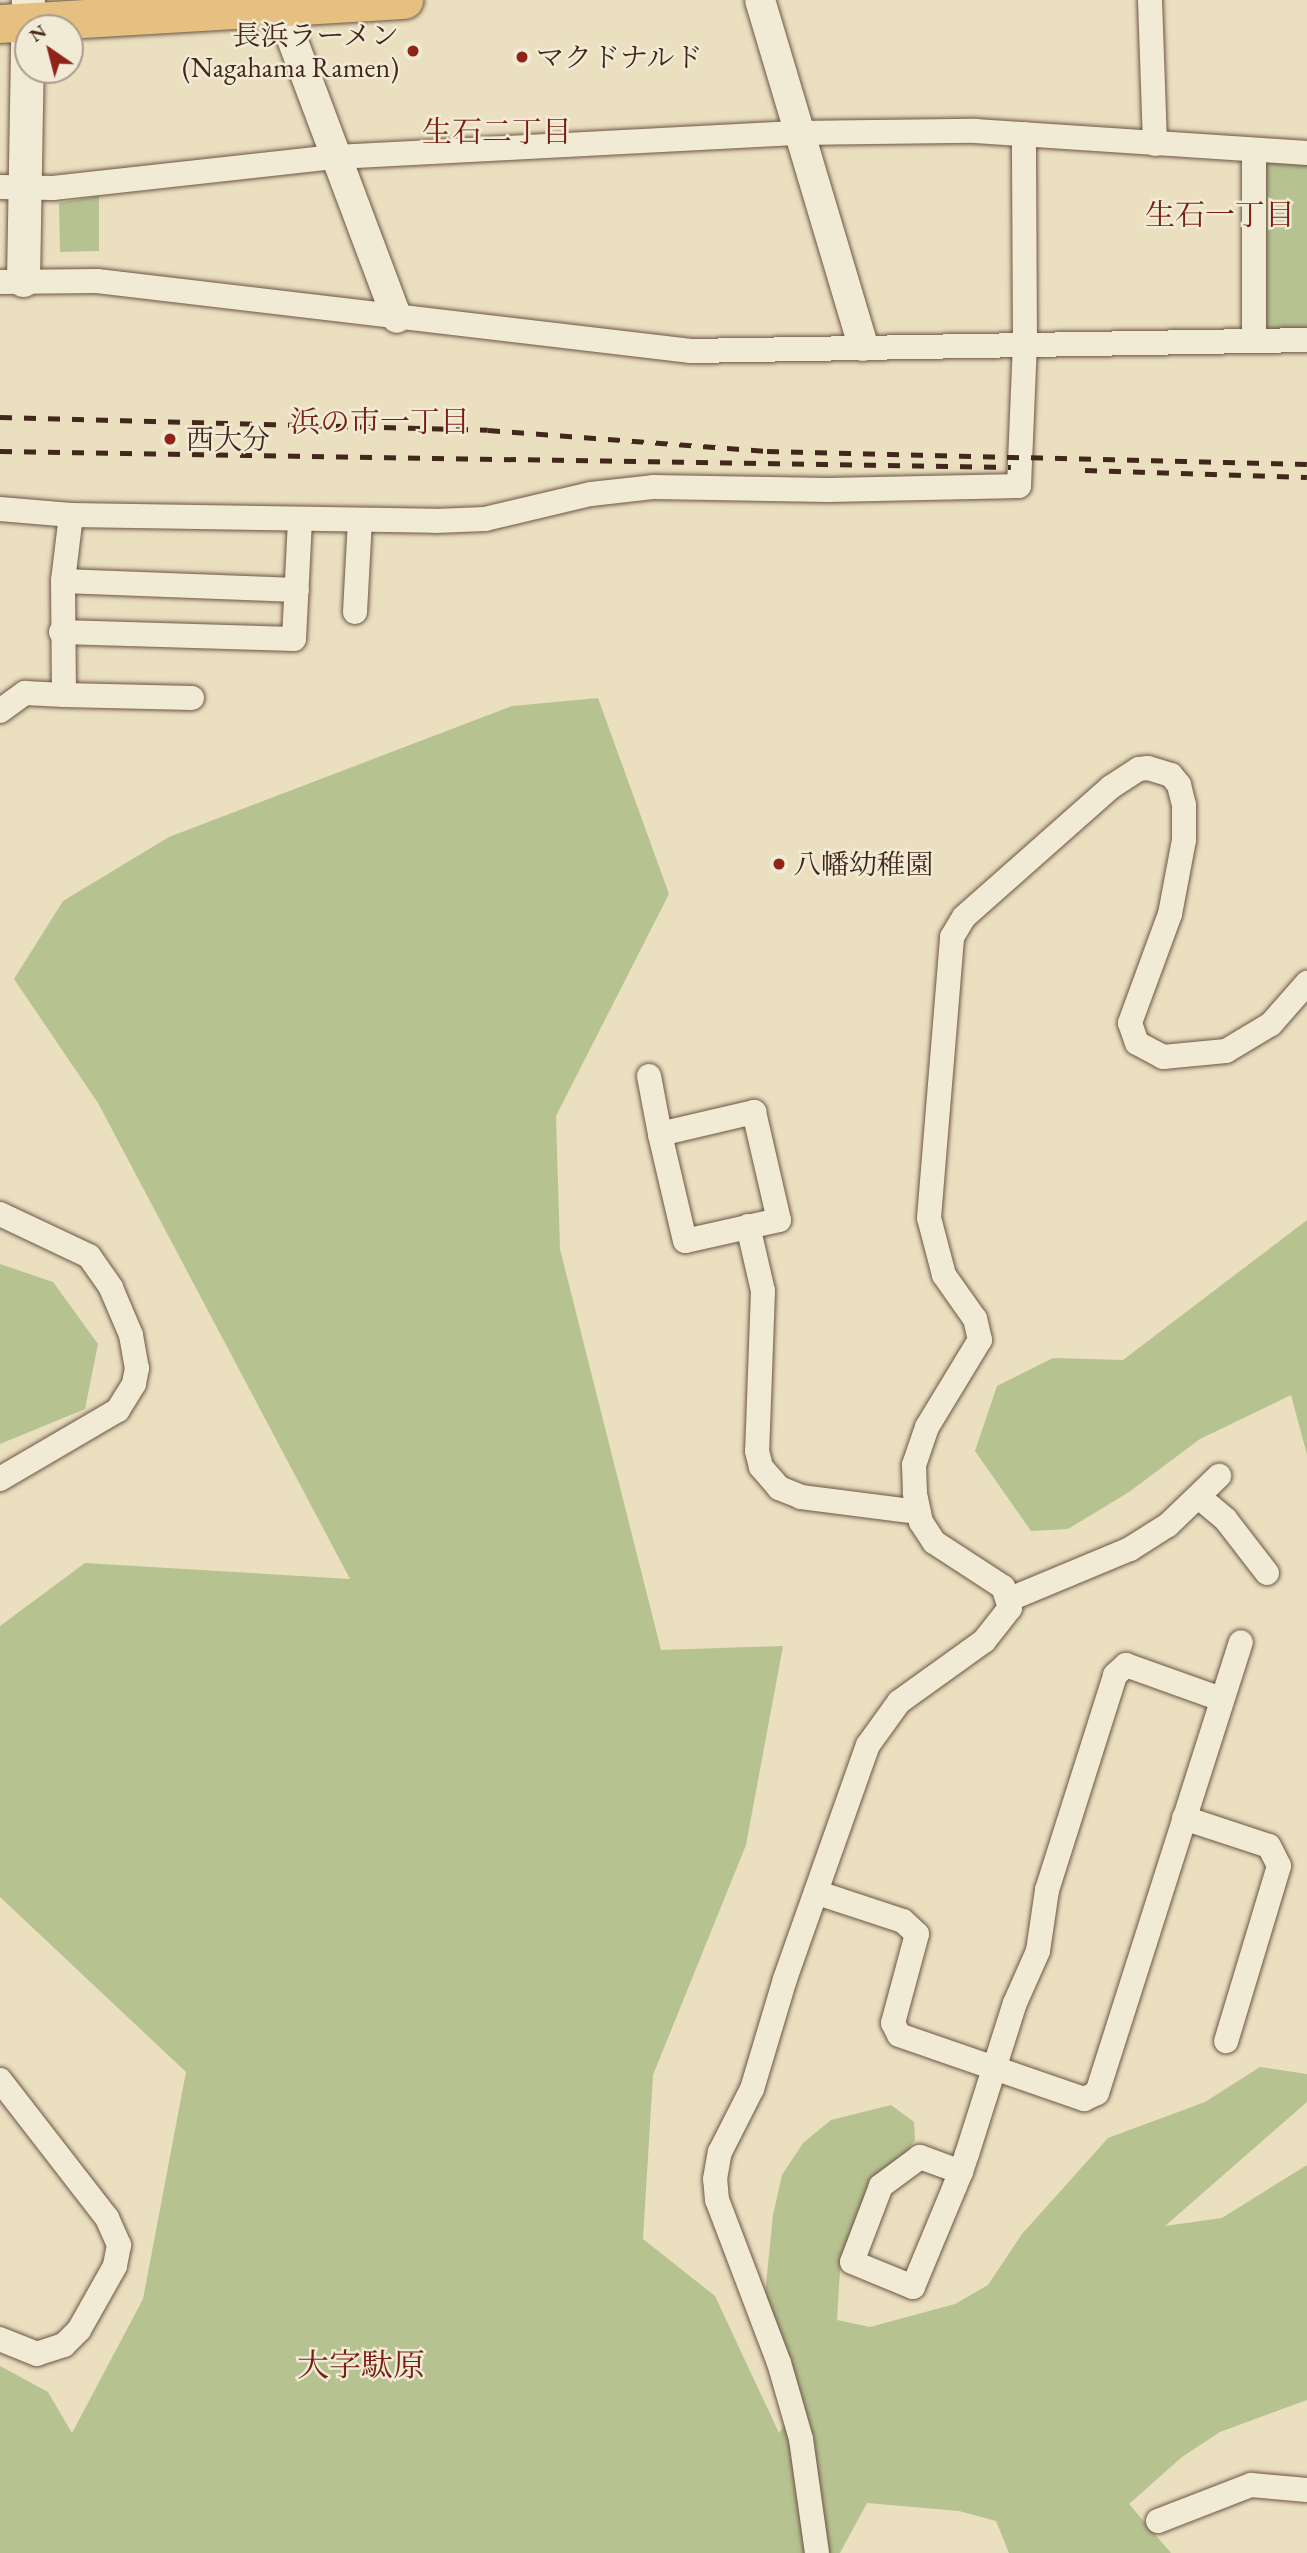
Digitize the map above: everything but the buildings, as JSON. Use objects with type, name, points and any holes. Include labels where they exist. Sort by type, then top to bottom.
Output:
[{"type":"highway","points":[[76,14],[404,0]]},
{"type":"main road","points":[[12,281],[16,84]]},
{"type":"street","points":[[760,0],[863,346]]},
{"type":"street","points":[[1150,0],[1155,144]]},
{"type":"street","points":[[280,7],[397,318]]},
{"type":"street","points":[[13,188],[336,157],[800,133],[1024,134],[1307,153]]},
{"type":"street","points":[[0,509],[71,515],[300,520],[485,519],[591,494],[653,487],[828,490],[1019,486],[1025,344],[1024,134]]},
{"type":"street","points":[[1254,151],[1254,340]]},
{"type":"street","points":[[12,281],[97,281],[691,351],[1307,340]]},
{"type":"street","points":[[64,695],[61,632],[63,581],[71,515]]},
{"type":"street","points":[[61,632],[294,639],[300,520]]},
{"type":"street","points":[[355,612],[360,520]]},
{"type":"street","points":[[63,581],[297,590]]},
{"type":"street","points":[[0,711],[25,694],[192,698]]},
{"type":"street","points":[[817,2553],[801,2439],[779,2363],[717,2200],[715,2179],[720,2152],[745,2107],[818,1893],[847,1797],[876,1731],[917,1686],[984,1641],[1007,1612],[1010,1599],[999,1583],[934,1542],[918,1512],[914,1478],[918,1451],[928,1427],[980,1340],[975,1319],[944,1275],[929,1218],[948,953],[964,917],[1111,787],[1139,769],[1156,769],[1171,775],[1179,785],[1184,840],[1167,921],[1130,1023],[1137,1043],[1163,1057],[1235,1048],[1271,1024],[1307,983]]},
{"type":"street","points":[[649,1076],[660,1134],[685,1241],[779,1220],[754,1112],[660,1134]]},
{"type":"street","points":[[0,1214],[89,1256],[111,1288],[126,1323],[137,1368],[131,1392],[118,1410],[0,1479]]},
{"type":"street","points":[[748,1226],[763,1291],[757,1451],[761,1467],[779,1488],[802,1497],[918,1512]]},
{"type":"street","points":[[1010,1599],[1130,1549],[1168,1525],[1219,1476]]},
{"type":"street","points":[[1199,1497],[1226,1520],[1268,1573]]},
{"type":"street","points":[[818,1893],[903,1921],[917,1934],[893,2023],[899,2035],[1084,2099],[1097,2093],[1241,1643]]},
{"type":"street","points":[[961,2172],[920,2157],[891,2178],[875,2195],[852,2262],[913,2287],[961,2172],[994,2068],[1038,1951],[1046,1890],[1115,1675],[1126,1665],[1221,1699]]},
{"type":"street","points":[[1184,1818],[1269,1846],[1279,1866],[1226,2041]]},
{"type":"street","points":[[0,2080],[107,2218],[119,2245],[115,2266],[79,2330],[64,2345],[37,2354],[0,2339]]},
{"type":"street","points":[[1158,2521],[1251,2485],[1307,2490]]},
{"type":"green space","points":[[1264,160],[1307,163],[1307,328],[1266,329]]},
{"type":"green space","points":[[99,196],[99,251],[60,252],[59,203]]},
{"type":"green space","points":[[598,698],[669,894],[556,1116],[560,1249],[661,1650],[783,1646],[746,1845],[653,2075],[643,2239],[715,2296],[779,2433],[802,2396],[765,2294],[773,2215],[782,2175],[803,2143],[831,2120],[891,2105],[914,2122],[915,2140],[858,2220],[840,2271],[837,2320],[870,2327],[955,2304],[988,2285],[1022,2234],[1108,2138],[1205,2102],[1260,2067],[1307,2074],[1307,2102],[1165,2226],[1222,2218],[1307,2165],[1307,2400],[1220,2432],[1182,2457],[1129,2504],[1171,2553],[1009,2553],[996,2521],[959,2511],[867,2503],[840,2553],[0,2553],[0,2366],[48,2392],[72,2433],[143,2299],[186,2072],[0,1897],[0,1626],[85,1563],[350,1579],[98,1103],[14,979],[63,901],[169,837],[512,706]]},
{"type":"green space","points":[[1307,1220],[1307,1455],[1291,1395],[1200,1439],[1129,1492],[1068,1529],[1031,1531],[975,1451],[997,1386],[1053,1358],[1123,1360]]},
{"type":"green space","points":[[0,1264],[53,1282],[98,1344],[85,1409],[0,1444]]},
{"type":"railway","points":[[0,417],[488,430],[767,451],[1307,464]]},
{"type":"railway","points":[[0,451],[1011,467]]},
{"type":"railway","points":[[1085,470],[1307,477]]},
{"type":"place","name":"長浜ラーメン (Nagahama Ramen)","points":[[413,51]]},
{"type":"place","name":"マクドナルド","points":[[522,57]]},
{"type":"place","name":"西大分","points":[[170,439]]},
{"type":"place","name":"八幡幼稚園","points":[[779,864]]},
{"type":"district","name":"生石二丁目","points":[[497,132]]},
{"type":"district","name":"生石一丁目","points":[[1220,215]]},
{"type":"district","name":"浜の市一丁目","points":[[380,422]]},
{"type":"district","name":"大字駄原","points":[[361,2365]]}]
